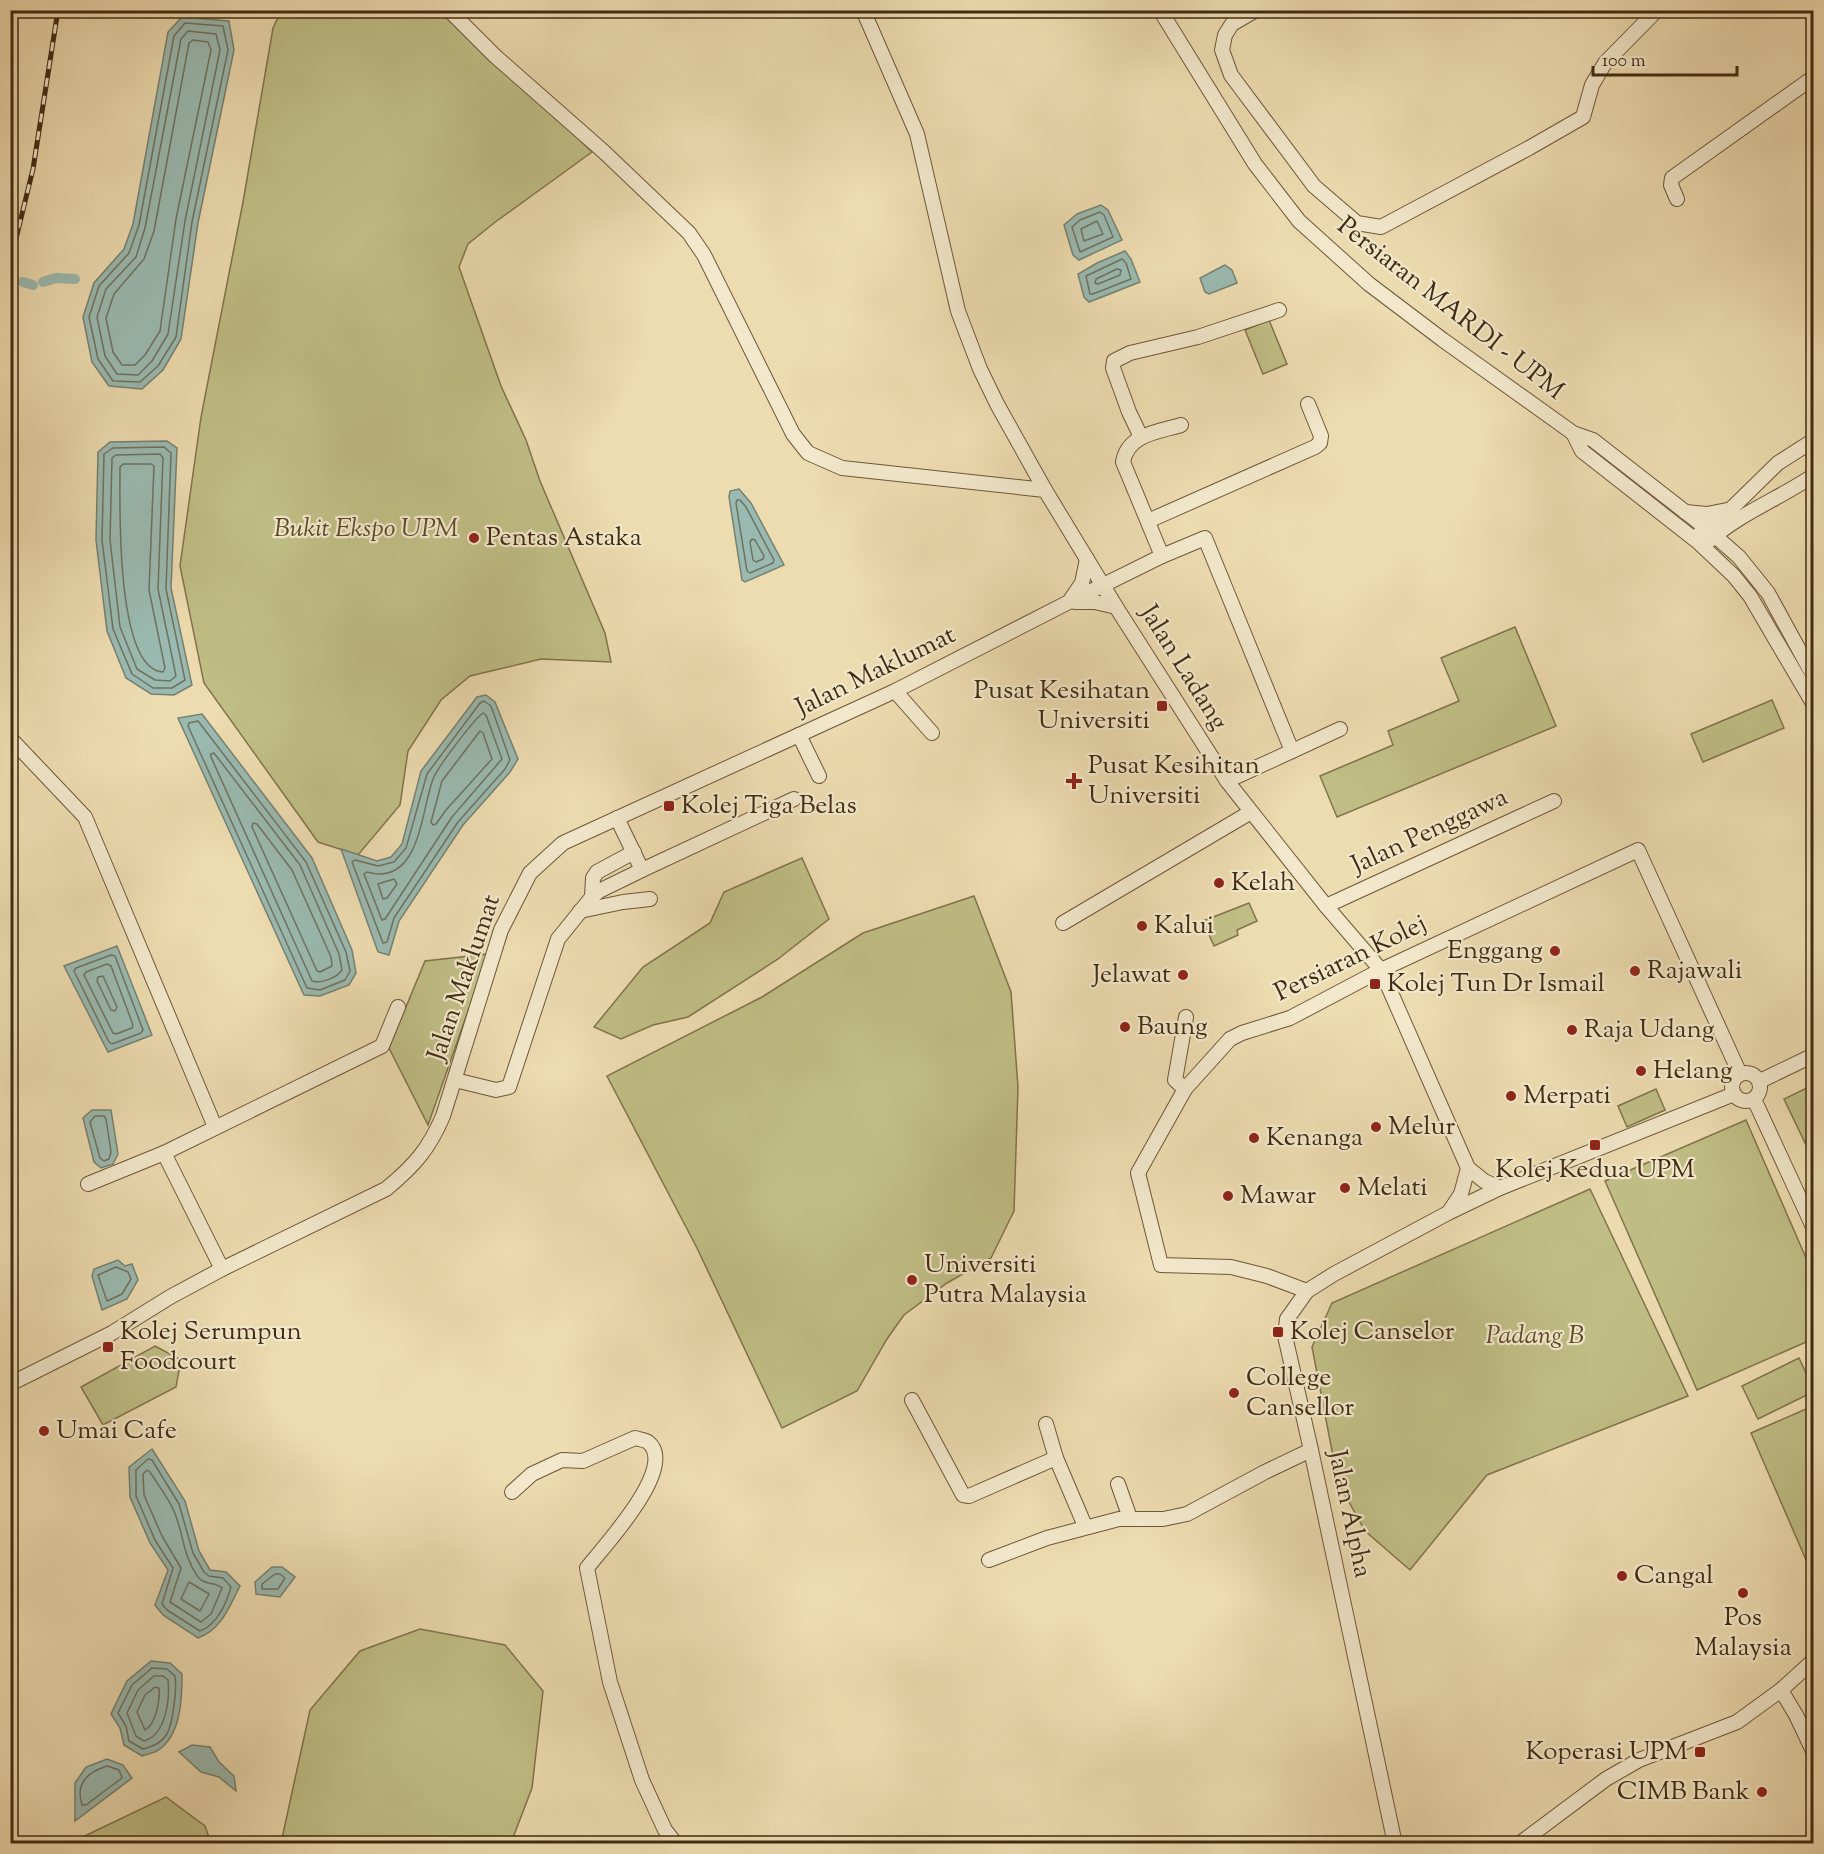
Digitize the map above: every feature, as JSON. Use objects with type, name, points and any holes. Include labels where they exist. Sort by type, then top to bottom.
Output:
[{"type":"street","points":[[449,10],[495,56],[603,151],[689,233],[704,255],[793,435],[808,453],[842,468],[1045,490]]},
{"type":"street","name":"Jalan Ladang","points":[[862,10],[919,141],[957,311],[997,404],[1045,490],[1103,586],[1227,781],[1326,906],[1382,970],[1468,1168]]},
{"type":"street","name":"Persiaran MARDI - UPM","points":[[1160,10],[1255,164],[1299,220],[1369,284],[1573,433],[1593,440],[1739,557],[1768,593],[1814,677]]},
{"type":"street","points":[[1256,10],[1232,24],[1225,35],[1222,50],[1231,75],[1314,186],[1357,223],[1382,227],[1583,117],[1592,85],[1605,63],[1657,10]]},
{"type":"street","points":[[1677,199],[1671,185],[1672,178],[1814,77]]},
{"type":"street","points":[[1141,437],[1113,368],[1114,362],[1130,353],[1197,337],[1279,310]]},
{"type":"street","points":[[1148,521],[1315,447],[1320,443],[1321,436],[1308,404]]},
{"type":"street","points":[[1162,556],[1123,462],[1125,450],[1134,440],[1181,425]]},
{"type":"street","name":"Persiaran MARDI - UPM","points":[[1573,433],[1582,451],[1698,542],[1734,576],[1749,596],[1814,705]]},
{"type":"street","points":[[1698,542],[1732,515],[1778,463],[1814,440]]},
{"type":"street","points":[[1685,512],[1732,515],[1794,489],[1814,475]]},
{"type":"street","points":[[1732,515],[1731,532],[1739,557]]},
{"type":"street","name":"Jalan Maklumat","points":[[10,1384],[112,1333],[222,1269],[387,1189],[422,1156],[432,1141],[443,1116],[501,930],[530,873],[563,843],[895,692],[1067,603],[1162,556],[1205,538],[1292,751]]},
{"type":"street","points":[[1067,603],[1082,583],[1087,559]]},
{"type":"street","points":[[1067,603],[1083,601],[1116,607]]},
{"type":"street","points":[[895,692],[932,733]]},
{"type":"street","points":[[1227,781],[1340,729]]},
{"type":"street","points":[[800,735],[819,776]]},
{"type":"street","points":[[10,738],[85,817],[215,1127]]},
{"type":"street","points":[[455,1080],[496,1090],[509,1087],[558,939],[599,891],[794,799]]},
{"type":"street","name":"Jalan Penggawa","points":[[1326,906],[1554,801]]},
{"type":"street","points":[[1063,923],[1251,812]]},
{"type":"street","points":[[617,818],[642,870]]},
{"type":"street","name":"Persiaran Kolej","points":[[1307,1291],[1267,1276],[1231,1267],[1161,1265],[1138,1173],[1185,1089],[1230,1039],[1290,1018],[1382,970],[1638,850],[1740,1074]]},
{"type":"street","points":[[592,897],[593,878],[597,872],[634,852]]},
{"type":"street","points":[[580,911],[650,899]]},
{"type":"street","points":[[88,1184],[164,1153],[382,1046],[398,1007]]},
{"type":"street","points":[[1185,1089],[1175,1080],[1186,1017]]},
{"type":"street","points":[[1760,1081],[1814,1055]]},
{"type":"street","points":[[1750,1073],[1760,1081],[1760,1092],[1754,1099],[1745,1101],[1734,1094],[1732,1085],[1740,1074],[1750,1073]]},
{"type":"street","name":"Jalan Alpha","points":[[1395,1844],[1285,1336],[1287,1319],[1307,1291],[1334,1274],[1448,1214],[1500,1188],[1734,1094]]},
{"type":"street","points":[[1754,1099],[1814,1229]]},
{"type":"street","points":[[164,1153],[222,1269]]},
{"type":"street","points":[[1448,1214],[1461,1194],[1468,1168],[1500,1188]]},
{"type":"street","points":[[912,1400],[963,1494],[969,1496],[1056,1458]]},
{"type":"street","points":[[1046,1424],[1056,1458],[1085,1526]]},
{"type":"street","points":[[513,1492],[532,1474],[562,1460],[583,1461],[635,1438],[648,1442],[653,1450],[656,1465],[643,1497],[587,1568],[610,1682],[642,1780],[665,1830],[676,1844]]},
{"type":"street","points":[[989,1560],[1085,1526],[1119,1519],[1163,1519],[1188,1514],[1311,1450]]},
{"type":"street","points":[[1118,1484],[1130,1518]]},
{"type":"street","points":[[1519,1844],[1606,1779],[1639,1760],[1737,1722],[1781,1690],[1814,1660]]},
{"type":"street","points":[[1781,1690],[1814,1753]]},
{"type":"green space","name":"Bukit Ekspo UPM","points":[[281,11],[451,11],[592,152],[468,244],[459,267],[501,386],[526,440],[540,481],[605,633],[611,662],[541,659],[470,676],[441,700],[408,751],[400,805],[358,855],[318,842],[204,683],[180,566],[201,417],[243,202],[273,28]]},
{"type":"green space","points":[[1269,320],[1287,364],[1263,374],[1245,330]]},
{"type":"green space","points":[[1515,627],[1556,726],[1337,817],[1320,776],[1393,745],[1388,731],[1459,701],[1441,658]]},
{"type":"green space","points":[[1772,700],[1784,728],[1703,762],[1691,734]]},
{"type":"green space","points":[[802,858],[829,919],[778,959],[688,1017],[653,1025],[621,1039],[594,1027],[643,967],[710,923],[724,892]]},
{"type":"green space","points":[[974,896],[1011,992],[1018,1087],[1014,1211],[991,1258],[947,1283],[904,1315],[887,1339],[857,1391],[782,1428],[697,1248],[607,1076],[762,997],[863,933]]},
{"type":"green space","points":[[1249,903],[1257,921],[1237,930],[1238,935],[1214,946],[1203,921]]},
{"type":"green space","points":[[488,954],[428,1125],[389,1048],[425,961]]},
{"type":"green space","points":[[1813,1085],[1813,1144],[1807,1147],[1784,1099]]},
{"type":"green space","points":[[1656,1089],[1665,1110],[1627,1127],[1618,1106]]},
{"type":"green space","points":[[1746,1120],[1813,1274],[1813,1339],[1697,1390],[1605,1181]]},
{"type":"green space","name":"Padang B","points":[[1590,1189],[1688,1396],[1487,1475],[1410,1570],[1365,1531],[1338,1482],[1312,1347],[1332,1303]]},
{"type":"green space","points":[[155,1346],[181,1360],[176,1387],[103,1425],[81,1387]]},
{"type":"green space","points":[[1799,1358],[1813,1392],[1758,1419],[1742,1386]]},
{"type":"green space","points":[[1813,1406],[1813,1576],[1751,1433]]},
{"type":"green space","points":[[420,1629],[505,1645],[543,1691],[532,1788],[511,1843],[281,1843],[310,1710],[360,1651]]},
{"type":"green space","points":[[166,1797],[205,1826],[211,1843],[70,1843]]},
{"type":"water","points":[[182,17],[229,21],[234,50],[198,223],[181,339],[163,370],[142,389],[109,386],[92,362],[83,317],[94,283],[124,249],[133,224],[168,32]]},
{"type":"water","points":[[1101,205],[1108,210],[1122,240],[1079,260],[1073,255],[1064,225],[1077,214]]},
{"type":"water","points":[[1125,251],[1131,259],[1140,282],[1089,302],[1084,297],[1078,274]]},
{"type":"water","points":[[1225,265],[1232,270],[1237,283],[1209,294],[1205,292],[1200,278]]},
{"type":"water","points":[[167,441],[177,448],[171,588],[192,685],[174,695],[151,694],[126,678],[107,631],[96,540],[98,452],[110,442]]},
{"type":"water","points":[[739,489],[751,503],[784,565],[745,582],[742,580],[729,497],[730,491]]},
{"type":"water","points":[[486,695],[495,702],[518,759],[510,772],[463,825],[399,921],[389,955],[378,952],[341,849],[377,861],[391,857],[402,844],[421,771],[477,697]]},
{"type":"water","points":[[202,714],[312,858],[352,950],[356,973],[349,985],[320,996],[304,995],[178,718]]},
{"type":"water","points":[[117,946],[152,1035],[108,1052],[64,966]]},
{"type":"water","points":[[92,1110],[111,1110],[118,1154],[113,1164],[101,1168],[94,1162],[83,1118]]},
{"type":"water","points":[[118,1260],[125,1266],[132,1264],[138,1280],[127,1299],[102,1310],[92,1276],[94,1269]]},
{"type":"water","points":[[152,1449],[185,1501],[199,1551],[210,1570],[226,1572],[240,1586],[219,1623],[198,1638],[163,1615],[155,1605],[168,1570],[150,1543],[130,1497],[129,1467]]},
{"type":"water","points":[[272,1567],[282,1567],[295,1577],[280,1597],[256,1594],[255,1582]]},
{"type":"water","points":[[151,1661],[170,1663],[182,1674],[181,1704],[176,1725],[167,1742],[158,1750],[142,1756],[124,1745],[120,1728],[111,1714],[127,1681]]},
{"type":"water","points":[[192,1745],[210,1747],[219,1762],[234,1776],[236,1791],[219,1777],[201,1772],[179,1752]]},
{"type":"water","points":[[107,1759],[123,1765],[132,1778],[75,1821],[75,1783],[86,1767]]},
{"type":"waterway","points":[[43,282],[56,278],[75,279]]},
{"type":"waterway","points":[[23,282],[33,285]]},
{"type":"railway","points":[[10,263],[33,169],[58,10]]},
{"type":"place","name":"Pentas Astaka","points":[[474,538]]},
{"type":"place","name":"Pusat Kesihatan Universiti","points":[[1162,706]]},
{"type":"place","name":"Pusat Kesihitan Universiti","points":[[1074,781]]},
{"type":"place","name":"Kolej Tiga Belas","points":[[669,806]]},
{"type":"place","name":"Kelah","points":[[1219,883]]},
{"type":"place","name":"Kalui","points":[[1142,926]]},
{"type":"place","name":"Enggang","points":[[1555,951]]},
{"type":"place","name":"Rajawali","points":[[1635,971]]},
{"type":"place","name":"Jelawat","points":[[1183,975]]},
{"type":"place","name":"Kolej Tun Dr Ismail","points":[[1375,984]]},
{"type":"place","name":"Baung","points":[[1125,1027]]},
{"type":"place","name":"Raja Udang","points":[[1572,1030]]},
{"type":"place","name":"Helang","points":[[1641,1071]]},
{"type":"place","name":"Merpati","points":[[1511,1096]]},
{"type":"place","name":"Melur","points":[[1376,1127]]},
{"type":"place","name":"Kenanga","points":[[1254,1138]]},
{"type":"place","name":"Kolej Kedua UPM","points":[[1595,1145]]},
{"type":"place","name":"Melati","points":[[1345,1188]]},
{"type":"place","name":"Mawar","points":[[1228,1196]]},
{"type":"place","name":"Universiti Putra Malaysia","points":[[912,1280]]},
{"type":"place","name":"Kolej Canselor","points":[[1278,1332]]},
{"type":"place","name":"Kolej Serumpun Foodcourt","points":[[108,1347]]},
{"type":"place","name":"College Cansellor","points":[[1234,1393]]},
{"type":"place","name":"Umai Cafe","points":[[44,1431]]},
{"type":"place","name":"Cangal","points":[[1622,1576]]},
{"type":"place","name":"Pos Malaysia","points":[[1743,1593]]},
{"type":"place","name":"Koperasi UPM","points":[[1700,1752]]},
{"type":"place","name":"CIMB Bank","points":[[1762,1792]]}]
